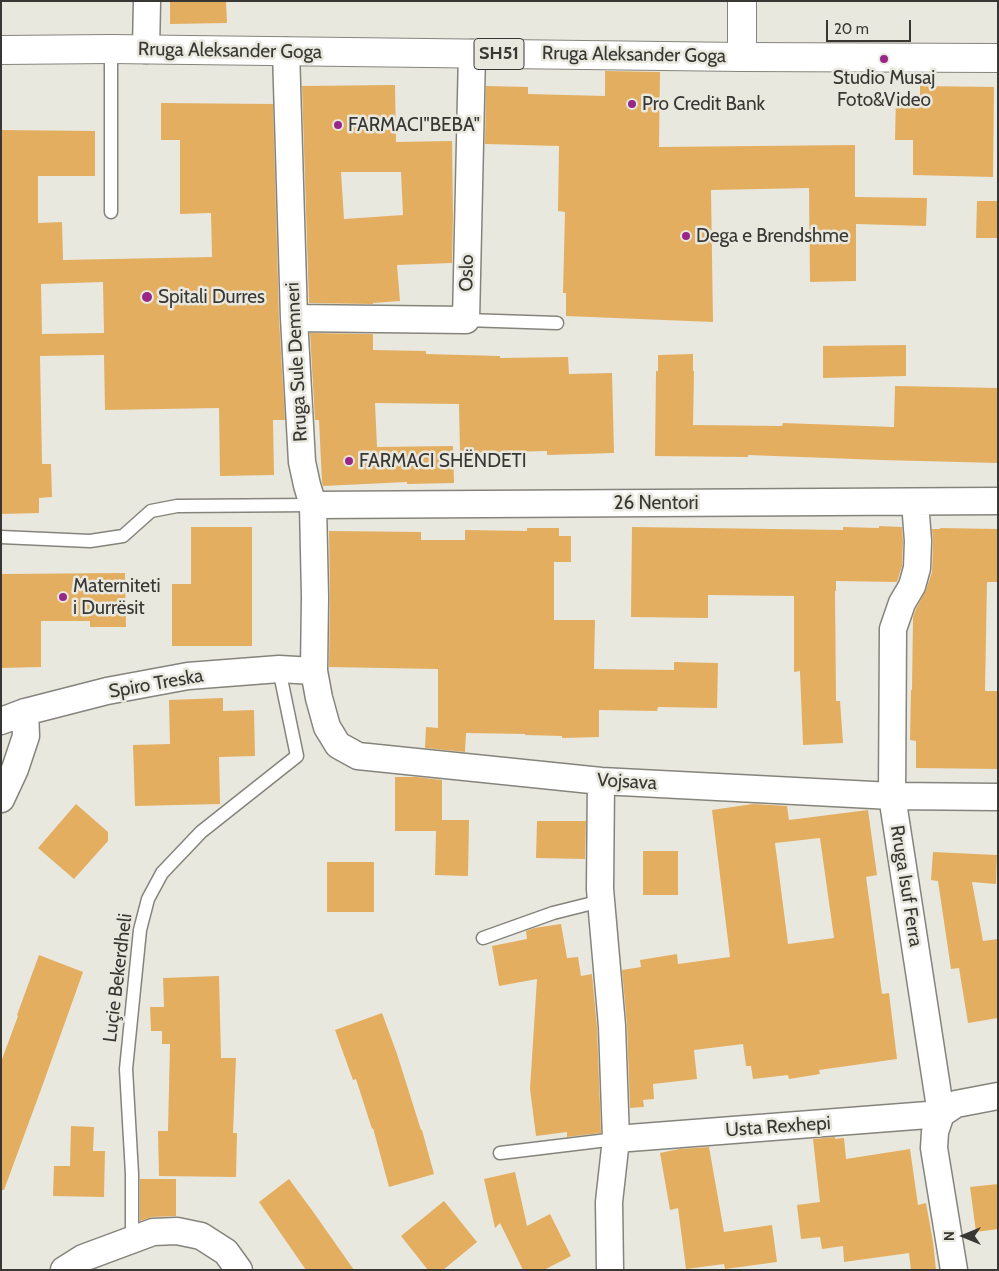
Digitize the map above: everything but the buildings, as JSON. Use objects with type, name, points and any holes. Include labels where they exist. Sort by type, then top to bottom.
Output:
[{"type":"main road","points":[[742,1],[742,57]]},
{"type":"main road","name":"Rruga Aleksander Goga","points":[[1,50],[111,49],[742,57],[998,58]]},
{"type":"street","points":[[146,50],[147,1]]},
{"type":"street","name":"Rruga Sule Demneri","points":[[286,51],[294,318],[302,462],[313,505],[314,671]]},
{"type":"street","name":"Oslo","points":[[466,320],[472,54]]},
{"type":"street","points":[[294,318],[466,320]]},
{"type":"street","name":"26 Nentori","points":[[313,505],[998,501]]},
{"type":"street","name":"Rruga Isuf Ferra","points":[[915,502],[918,541],[917,568],[912,586],[902,603],[893,630],[892,796],[941,1114],[935,1132],[934,1148],[954,1270]]},
{"type":"street","name":"Spiro Treska","points":[[13,717],[107,691],[188,676],[279,669],[314,671]]},
{"type":"street","name":"Vojsava","points":[[314,671],[327,727],[338,745],[358,756],[601,781],[892,796],[998,797]]},
{"type":"street","points":[[1,799],[15,769],[26,736],[13,717]]},
{"type":"street","points":[[601,781],[600,889],[612,1026],[616,1139],[609,1202],[610,1270]]},
{"type":"street","points":[[941,1114],[956,1104],[998,1096]]},
{"type":"street","name":"Usta Rexhepi","points":[[616,1139],[941,1114]]},
{"type":"street","points":[[64,1270],[83,1258],[132,1239],[153,1232],[177,1231],[201,1236],[226,1252],[240,1270]]},
{"type":"lane","points":[[111,49],[111,212]]},
{"type":"lane","points":[[466,320],[557,323]]},
{"type":"lane","points":[[1,537],[90,541],[123,536],[151,511],[178,506],[313,505]]},
{"type":"lane","name":"Luçie Bekerdheli","points":[[132,1239],[132,1174],[126,1069],[142,922],[148,900],[162,873],[201,832],[298,756],[279,669]]},
{"type":"lane","points":[[483,938],[553,913],[601,901]]},
{"type":"lane","points":[[500,1153],[616,1139]]},
{"type":"place","name":"Studio Musaj Foto&Video","points":[[884,59]]},
{"type":"place","name":"Pro Credit Bank","points":[[632,104]]},
{"type":"place","name":"FARMACI\"BEBA\"","points":[[338,125]]},
{"type":"place","name":"Dega e Brendshme","points":[[686,236]]},
{"type":"place","name":"Spitali Durres","points":[[147,297]]},
{"type":"place","name":"FARMACI SHËNDETI","points":[[349,461]]},
{"type":"place","name":"Materniteti i Durrësit","points":[[63,597]]}]
